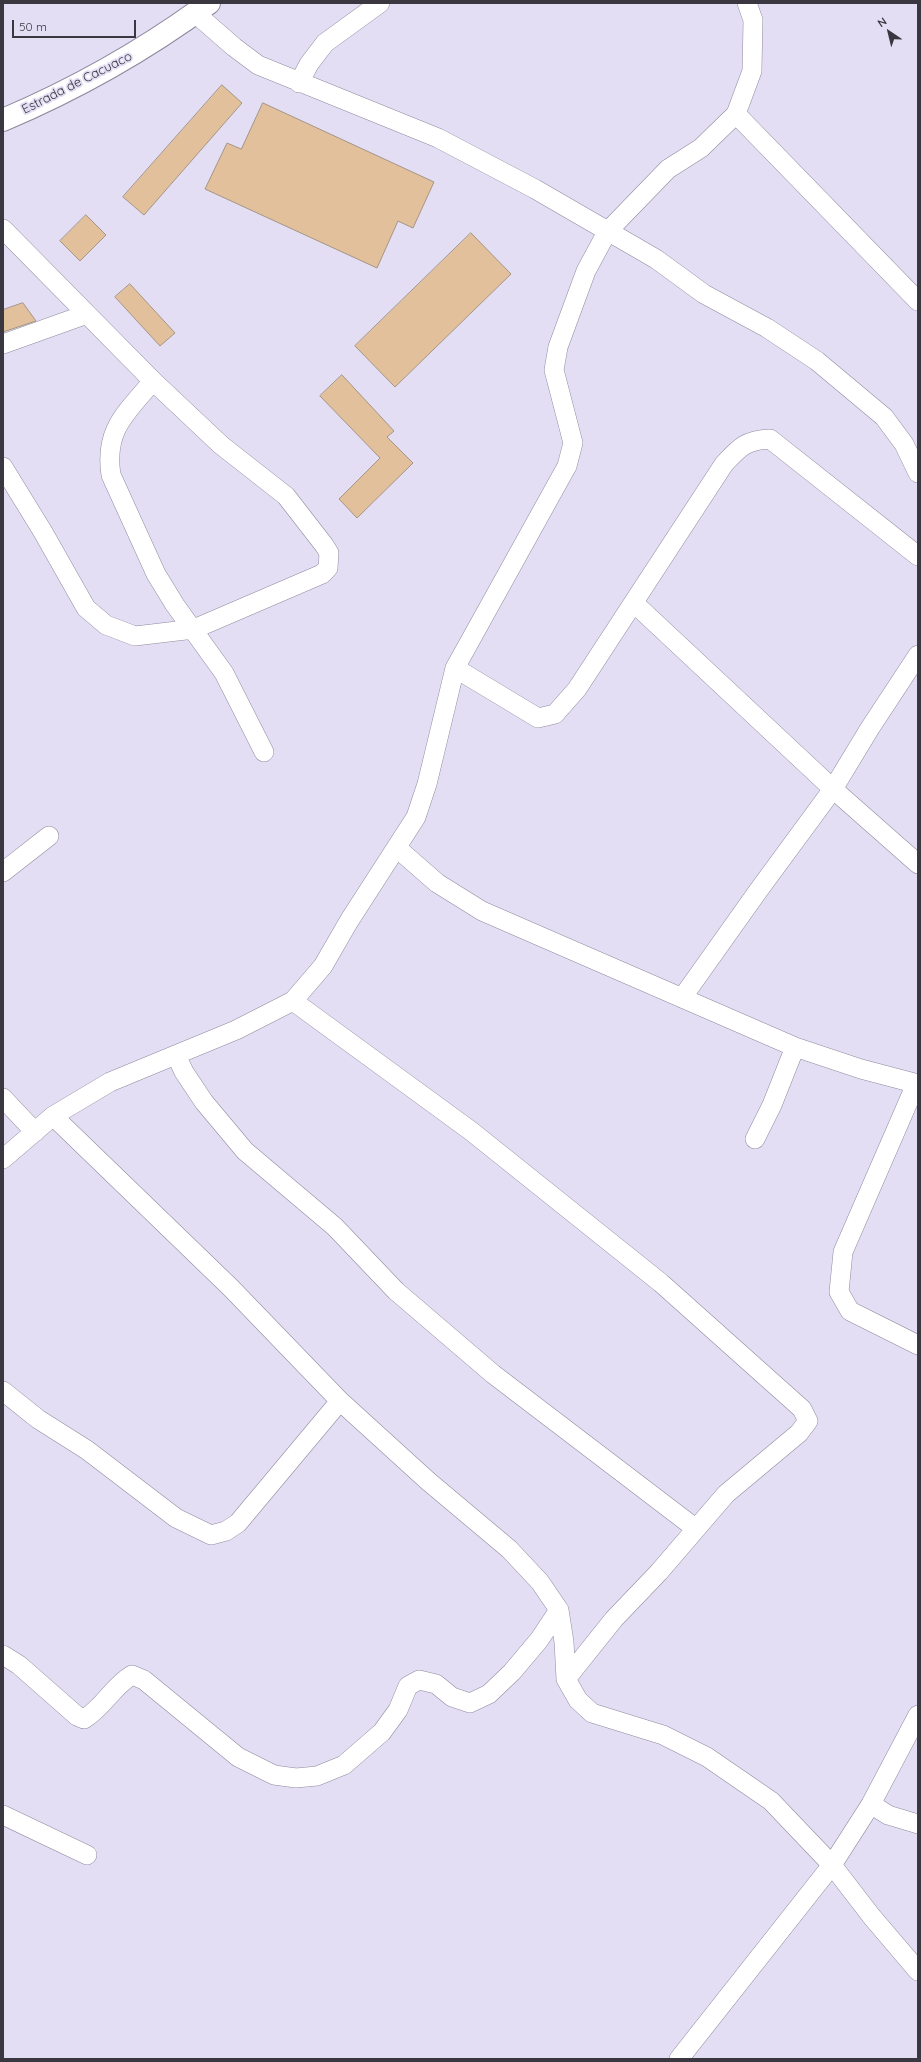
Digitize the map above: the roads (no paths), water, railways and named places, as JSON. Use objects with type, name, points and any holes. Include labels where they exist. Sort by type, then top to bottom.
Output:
[{"type":"highway","name":"Estrada de Cacuaco","points":[[3,120],[113,67],[202,8]]},
{"type":"street","points":[[299,82],[309,64],[325,43],[380,3]]},
{"type":"street","points":[[3,1159],[53,1116],[110,1082],[236,1030],[293,1001],[323,966],[349,921],[416,817],[427,784],[455,668],[567,466],[573,443],[554,370],[558,347],[586,271],[607,232],[668,169],[701,148],[736,114],[752,71],[753,20],[747,3]]},
{"type":"street","points":[[202,8],[234,47],[258,65],[438,138],[535,189],[656,259],[704,294],[767,328],[817,361],[884,417],[904,444],[918,472]]},
{"type":"street","points":[[736,114],[918,301]]},
{"type":"street","points":[[3,229],[153,381],[221,445],[286,496],[329,553],[328,568],[322,574],[194,629],[135,636],[106,625],[86,608],[43,532],[3,467]]},
{"type":"street","points":[[3,344],[87,314]]},
{"type":"street","points":[[153,381],[128,410],[112,436],[109,458],[111,475],[156,574],[175,605],[194,629],[224,673],[264,752]]},
{"type":"street","points":[[455,668],[538,718],[555,714],[577,689],[724,464],[736,452],[753,440],[770,439],[775,442],[918,556]]},
{"type":"street","points":[[634,603],[833,789],[918,864]]},
{"type":"street","points":[[682,998],[833,789],[874,722],[918,655]]},
{"type":"street","points":[[3,872],[49,836]]},
{"type":"street","points":[[397,848],[436,883],[482,911],[795,1047],[861,1069],[917,1084],[843,1252],[839,1292],[850,1311],[918,1345]]},
{"type":"street","points":[[293,1001],[472,1132],[655,1278],[802,1409],[808,1421],[799,1433],[726,1494],[695,1528],[659,1572],[614,1619],[566,1679]]},
{"type":"street","points":[[755,1139],[772,1105],[795,1047]]},
{"type":"street","points":[[176,1055],[184,1072],[204,1102],[244,1151],[335,1227],[396,1291],[493,1374],[695,1528]]},
{"type":"street","points":[[3,1098],[35,1132]]},
{"type":"street","points":[[53,1116],[231,1288],[340,1401],[428,1481],[509,1549],[540,1582],[559,1610],[564,1642],[566,1679],[578,1700],[592,1713],[663,1735],[707,1757],[746,1782],[771,1801],[832,1864],[872,1918],[918,1971]]},
{"type":"street","points":[[3,1390],[38,1418],[87,1450],[176,1518],[211,1535],[226,1531],[238,1523],[340,1401]]},
{"type":"street","points":[[3,1655],[19,1665],[77,1716],[84,1719],[94,1714],[124,1680],[132,1675],[144,1680],[238,1757],[274,1775],[296,1778],[317,1776],[344,1765],[382,1732],[398,1710],[408,1686],[419,1680],[436,1684],[452,1697],[470,1703],[489,1694],[539,1640],[559,1610]]},
{"type":"street","points":[[679,2059],[832,1864],[871,1804],[918,1716]]},
{"type":"street","points":[[871,1804],[888,1815],[918,1824]]},
{"type":"street","points":[[3,1815],[86,1855]]}]
